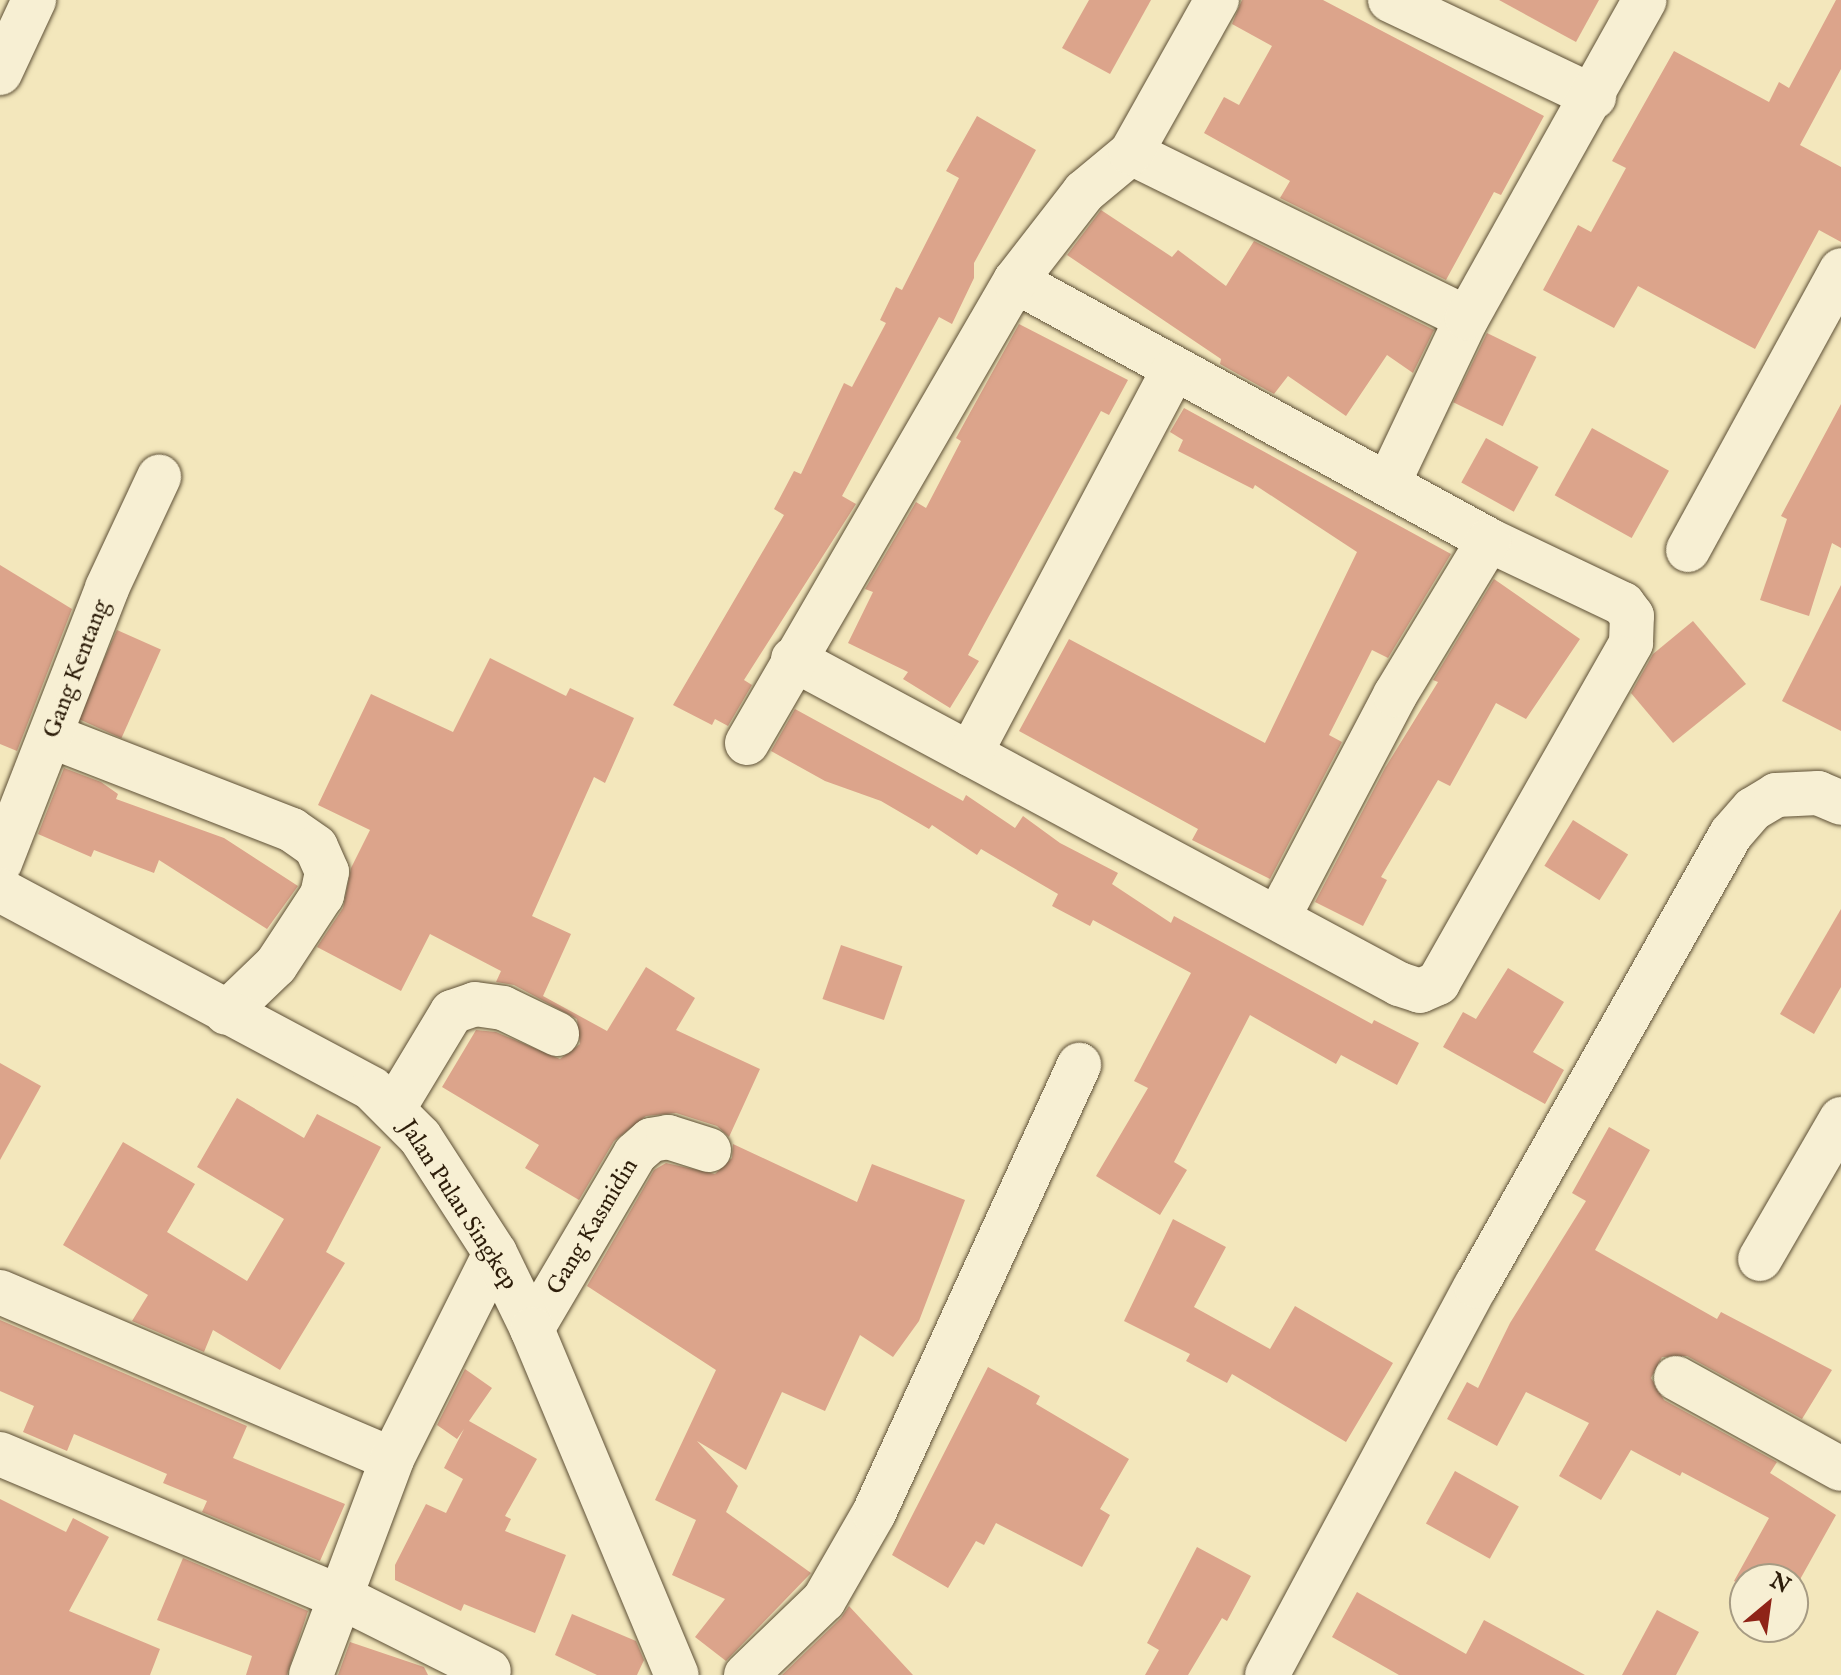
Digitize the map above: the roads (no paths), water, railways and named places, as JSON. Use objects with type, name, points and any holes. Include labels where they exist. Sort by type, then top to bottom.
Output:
[{"type":"street","points":[[0,73],[34,0]]},
{"type":"street","points":[[747,743],[1015,281],[1084,192],[1131,153],[1217,0]]},
{"type":"street","points":[[1390,0],[1594,97]]},
{"type":"street","points":[[1388,484],[1467,318],[1594,97],[1645,0]]},
{"type":"street","points":[[1131,153],[1467,318]]},
{"type":"street","points":[[1688,550],[1841,270]]},
{"type":"street","points":[[793,659],[1279,916],[1399,984],[1430,989],[1631,643],[1632,616],[1623,604],[1489,540],[1015,281]]},
{"type":"street","points":[[970,754],[1173,370]]},
{"type":"street","name":"Gang Kentang","points":[[0,863],[107,588],[159,477]]},
{"type":"street","points":[[1279,916],[1395,695],[1489,540]]},
{"type":"street","points":[[51,736],[292,830],[316,847],[327,872],[322,895],[276,965],[226,1013]]},
{"type":"street","points":[[1267,1675],[1476,1286],[1731,834],[1753,809],[1776,795],[1818,793],[1841,803]]},
{"type":"street","name":"Jalan Pulau Singkep","points":[[0,890],[345,1074],[394,1108],[420,1137],[495,1253],[532,1329],[677,1675]]},
{"type":"street","points":[[394,1108],[452,1012],[475,1004],[503,1008],[557,1034]]},
{"type":"street","points":[[746,1675],[824,1600],[874,1513],[1079,1065]]},
{"type":"street","points":[[1760,1259],[1841,1119]]},
{"type":"street","name":"Gang Kasmidin","points":[[532,1329],[635,1154],[651,1140],[668,1137],[709,1150]]},
{"type":"street","points":[[311,1675],[343,1598],[392,1459],[495,1253]]},
{"type":"street","points":[[0,1292],[392,1459]]},
{"type":"street","points":[[1676,1378],[1841,1469]]},
{"type":"street","points":[[0,1454],[343,1598],[489,1671]]}]
